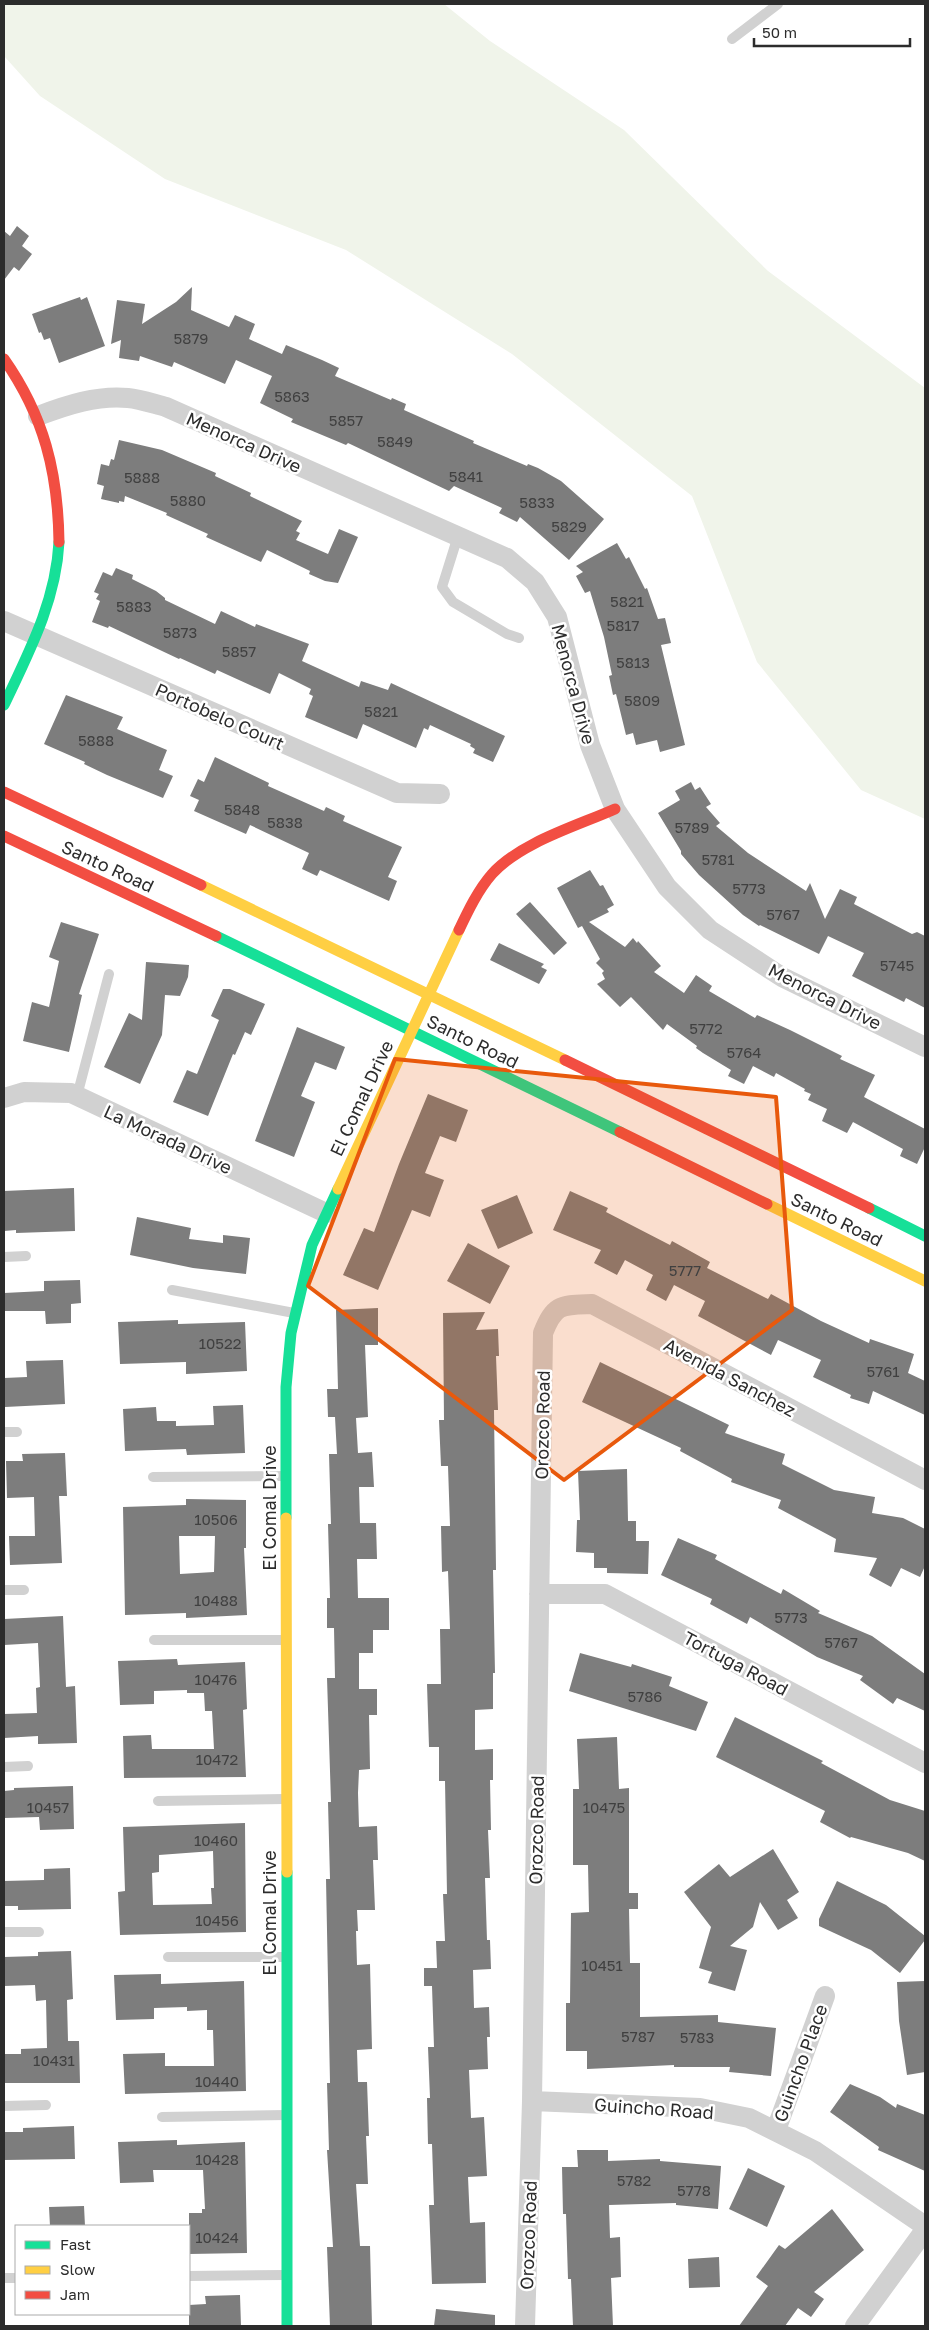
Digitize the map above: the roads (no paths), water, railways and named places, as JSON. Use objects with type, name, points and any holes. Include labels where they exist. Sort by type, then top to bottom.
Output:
[{"type":"main road","points":[[4,359],[13,370],[38,416],[55,471],[59,552],[49,603],[4,705]]},
{"type":"main road","name":"Santo Road","points":[[4,792],[429,994],[925,1236]]},
{"type":"main road","name":"El Comal Drive","points":[[287,2326],[286,1387],[291,1333],[312,1245],[398,1058],[413,1031],[478,894],[498,868],[521,852],[615,809]]},
{"type":"main road","name":"Santo Road","points":[[4,836],[413,1031],[925,1281]]},
{"type":"street","name":"Menorca Drive","points":[[38,416],[64,406],[92,399],[128,398],[166,407],[507,558],[535,582],[557,617],[590,745],[615,809],[666,887],[710,930],[782,977],[925,1046]]},
{"type":"street","name":"Portobelo Court","points":[[4,621],[397,793],[440,794]]},
{"type":"street","name":"La Morada Drive","points":[[4,1098],[24,1092],[71,1093],[326,1214]]},
{"type":"street","name":"Avenida Sanchez","points":[[543,1333],[550,1315],[565,1305],[592,1304],[925,1480]]},
{"type":"street","name":"Orozco Road","points":[[525,2326],[532,2101],[543,1333]]},
{"type":"street","name":"Tortuga Road","points":[[539,1594],[605,1594],[925,1763]]},
{"type":"street","name":"Guincho Place","points":[[776,2130],[825,1996]]},
{"type":"street","name":"Guincho Road","points":[[532,2101],[700,2108],[749,2118],[815,2151],[925,2226]]},
{"type":"street","points":[[855,2326],[925,2230]]},
{"type":"lane","points":[[732,39],[778,4]]},
{"type":"lane","points":[[458,536],[442,587],[453,602],[507,634],[519,638]]},
{"type":"lane","points":[[77,1096],[109,974]]},
{"type":"lane","points":[[4,1257],[26,1256]]},
{"type":"lane","points":[[172,1290],[296,1313]]},
{"type":"lane","points":[[4,1432],[17,1432]]},
{"type":"lane","points":[[154,1477],[286,1476]]},
{"type":"lane","points":[[4,1590],[24,1590]]},
{"type":"lane","points":[[154,1640],[286,1640]]},
{"type":"lane","points":[[4,1766],[28,1766]]},
{"type":"lane","points":[[158,1801],[286,1799]]},
{"type":"lane","points":[[4,1932],[39,1932]]},
{"type":"lane","points":[[168,1957],[286,1957]]},
{"type":"lane","points":[[4,2106],[46,2105]]},
{"type":"lane","points":[[162,2117],[286,2115]]},
{"type":"lane","points":[[190,2276],[287,2275]]}]
